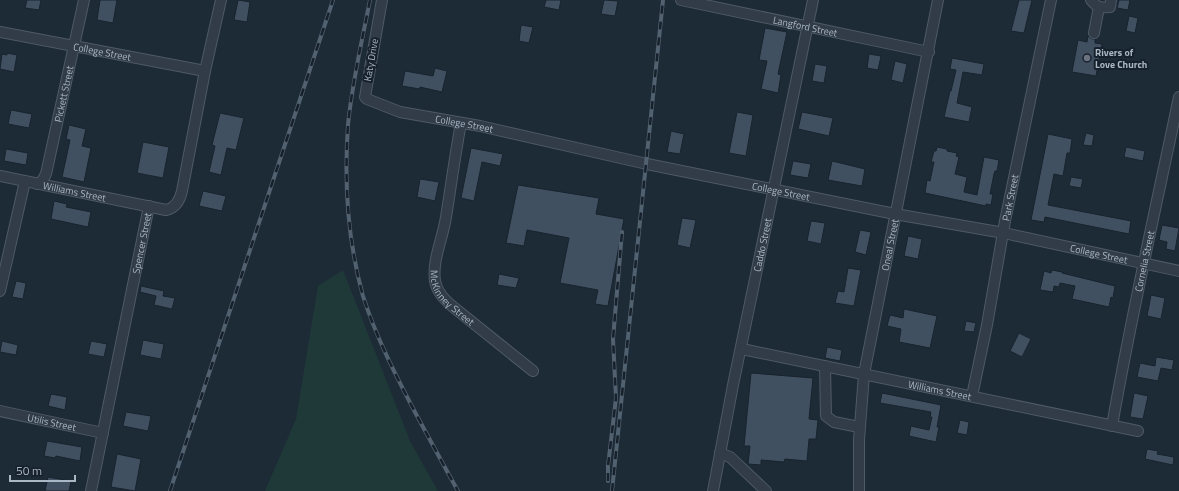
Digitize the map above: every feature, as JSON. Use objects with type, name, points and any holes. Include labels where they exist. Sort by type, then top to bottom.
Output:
[{"type":"street","name":"Pickett Street","points":[[37,184],[42,181],[46,174],[84,0]]},
{"type":"street","name":"Spencer Street","points":[[91,491],[149,206],[166,210],[172,209],[180,198],[221,0]]},
{"type":"street","name":"Katy Drive","points":[[382,0],[365,97],[366,100],[385,107]]},
{"type":"street","name":"Langford Street","points":[[681,0],[928,52]]},
{"type":"street","name":"Caddo Street","points":[[713,491],[813,0]]},
{"type":"street","name":"Oneal Street","points":[[859,491],[859,427],[864,374],[938,0]]},
{"type":"street","name":"Park Street","points":[[972,396],[987,325],[1005,221],[1051,0]]},
{"type":"street","points":[[1091,0],[1099,7],[1110,7],[1111,0]]},
{"type":"street","points":[[1094,33],[1099,7]]},
{"type":"street","name":"College Street","points":[[0,32],[205,72]]},
{"type":"street","name":"Cornelia Street","points":[[1112,426],[1143,264],[1178,104]]},
{"type":"street","name":"College Street","points":[[385,107],[406,114],[480,126],[646,164],[895,214],[1004,233],[1179,271]]},
{"type":"street","name":"McKinney Street","points":[[461,123],[446,219],[436,263],[435,279],[437,288],[443,298],[452,306],[533,371]]},
{"type":"street","name":"Williams Street","points":[[0,176],[149,206]]},
{"type":"street","points":[[0,290],[25,181]]},
{"type":"street","name":"Williams Street","points":[[742,349],[1138,431]]},
{"type":"street","points":[[825,366],[826,416],[834,422],[859,427]]},
{"type":"street","name":"Utilis Street","points":[[0,411],[104,433]]},
{"type":"street","points":[[720,453],[730,457],[766,491]]},
{"type":"street","points":[[705,491],[718,468]]},
{"type":"green space","points":[[343,270],[410,441],[438,491],[265,491],[296,419],[318,286]]},
{"type":"building","points":[[27,0],[41,0],[39,10],[25,8]]},
{"type":"building","points":[[100,0],[117,0],[113,23],[97,20]]},
{"type":"building","points":[[238,0],[250,2],[247,22],[234,20]]},
{"type":"building","points":[[546,0],[561,0],[559,10],[544,7]]},
{"type":"building","points":[[604,0],[618,1],[615,16],[601,14]]},
{"type":"building","points":[[1019,0],[1032,0],[1024,33],[1011,31]]},
{"type":"building","points":[[1119,0],[1130,0],[1128,10],[1117,8]]},
{"type":"building","points":[[1129,16],[1138,18],[1135,33],[1126,31]]},
{"type":"building","points":[[521,25],[533,27],[529,43],[519,41]]},
{"type":"building","points":[[765,28],[787,32],[778,74],[781,75],[778,93],[761,89],[767,61],[759,60]]},
{"type":"building","name":"Rivers of Love Church","points":[[1088,36],[1095,39],[1095,43],[1102,44],[1096,76],[1072,72],[1078,40],[1087,42]]},
{"type":"building","points":[[7,53],[17,55],[14,72],[0,69],[2,54],[7,55]]},
{"type":"building","points":[[869,54],[881,56],[878,70],[867,68]]},
{"type":"building","points":[[952,58],[984,64],[982,75],[963,72],[957,103],[972,107],[969,122],[944,117],[956,70],[950,69]]},
{"type":"building","points":[[895,61],[907,64],[903,83],[891,80]]},
{"type":"building","points":[[815,64],[827,66],[824,83],[812,81]]},
{"type":"building","points":[[435,68],[447,71],[442,92],[420,87],[420,89],[402,86],[405,71],[433,76]]},
{"type":"building","points":[[11,110],[32,114],[29,128],[8,124]]},
{"type":"building","points":[[737,112],[753,115],[746,156],[729,153]]},
{"type":"building","points":[[802,112],[833,118],[829,136],[798,129]]},
{"type":"building","points":[[220,113],[244,118],[236,150],[227,148],[221,175],[209,172],[215,146],[212,145]]},
{"type":"building","points":[[69,125],[86,129],[82,146],[91,148],[84,182],[62,177],[70,140],[66,139]]},
{"type":"building","points":[[671,131],[684,134],[680,154],[667,152]]},
{"type":"building","points":[[1086,133],[1094,135],[1092,146],[1083,145]]},
{"type":"building","points":[[1048,134],[1072,139],[1070,153],[1067,153],[1063,176],[1054,174],[1048,205],[1131,221],[1129,234],[1045,217],[1044,222],[1031,220]]},
{"type":"building","points":[[143,142],[169,147],[163,178],[137,173]]},
{"type":"building","points":[[937,147],[957,153],[956,156],[959,157],[955,174],[967,177],[964,192],[977,195],[984,157],[999,160],[997,171],[995,171],[994,174],[990,194],[993,194],[991,205],[986,204],[986,206],[925,193],[927,180],[930,181],[934,162],[931,162],[934,151],[936,151]]},
{"type":"building","points":[[1126,147],[1145,151],[1143,161],[1124,157]]},
{"type":"building","points":[[471,148],[503,154],[500,166],[482,162],[474,201],[461,198]]},
{"type":"building","points":[[6,149],[28,153],[26,165],[4,161]]},
{"type":"building","points":[[793,161],[811,164],[808,178],[790,175]]},
{"type":"building","points":[[832,161],[865,169],[862,186],[828,180]]},
{"type":"building","points":[[1071,177],[1083,179],[1081,188],[1069,186]]},
{"type":"building","points":[[420,179],[439,182],[435,201],[417,197]]},
{"type":"building","points":[[518,185],[599,198],[596,214],[624,219],[608,306],[595,304],[598,290],[560,283],[569,238],[527,230],[524,246],[506,243]]},
{"type":"building","points":[[203,191],[226,196],[222,211],[199,206]]},
{"type":"building","points":[[54,201],[67,204],[66,207],[91,212],[88,227],[51,219]]},
{"type":"building","points":[[682,218],[696,220],[690,248],[677,245]]},
{"type":"building","points":[[811,221],[825,223],[821,244],[807,241]]},
{"type":"building","points":[[1162,225],[1179,228],[1175,251],[1166,249],[1167,242],[1159,240]]},
{"type":"building","points":[[860,230],[871,232],[866,255],[855,252]]},
{"type":"building","points":[[908,236],[922,239],[918,259],[904,256]]},
{"type":"building","points":[[848,268],[861,270],[854,306],[835,303],[838,291],[844,292]]},
{"type":"building","points":[[1052,270],[1115,286],[1113,298],[1111,297],[1109,307],[1072,299],[1075,286],[1060,283],[1059,287],[1054,286],[1053,292],[1040,290],[1044,271],[1051,273]]},
{"type":"building","points":[[499,274],[519,278],[516,288],[497,285]]},
{"type":"building","points":[[16,281],[26,283],[23,299],[12,297]]},
{"type":"building","points":[[141,286],[164,291],[163,296],[175,298],[172,309],[154,305],[156,296],[140,292]]},
{"type":"building","points":[[1151,295],[1165,298],[1161,319],[1147,316]]},
{"type":"building","points":[[904,309],[937,316],[930,348],[899,342],[901,329],[887,326],[890,315],[903,318]]},
{"type":"building","points":[[966,321],[976,323],[974,332],[964,331]]},
{"type":"building","points":[[1019,333],[1031,339],[1022,357],[1010,351]]},
{"type":"building","points":[[143,340],[164,344],[161,359],[140,355]]},
{"type":"building","points":[[2,341],[18,345],[16,355],[0,352]]},
{"type":"building","points":[[91,341],[107,344],[104,357],[88,354]]},
{"type":"building","points":[[827,347],[842,350],[840,361],[825,358]]},
{"type":"building","points":[[1156,357],[1174,360],[1172,370],[1161,368],[1158,381],[1137,377],[1140,363],[1155,366]]},
{"type":"building","points":[[751,373],[813,378],[809,419],[818,420],[816,439],[809,439],[807,461],[785,459],[784,462],[761,460],[761,465],[748,464],[750,446],[744,446]]},
{"type":"building","points":[[882,393],[941,405],[936,442],[909,436],[911,426],[929,430],[932,417],[930,417],[931,412],[880,403]]},
{"type":"building","points":[[1134,393],[1148,396],[1143,419],[1130,417]]},
{"type":"building","points":[[51,394],[67,397],[65,410],[48,406]]},
{"type":"building","points":[[126,412],[151,416],[148,431],[123,426]]},
{"type":"building","points":[[960,420],[969,422],[967,435],[957,433]]},
{"type":"building","points":[[47,441],[82,447],[80,461],[56,456],[55,458],[44,456]]},
{"type":"building","points":[[1147,449],[1158,451],[1157,454],[1174,457],[1173,465],[1145,459]]},
{"type":"building","points":[[117,454],[141,459],[135,491],[111,487]]},
{"type":"building","points":[[48,477],[71,481],[69,491],[45,491]]},
{"type":"railway","points":[[170,491],[333,0]]},
{"type":"railway","points":[[370,0],[355,78],[348,125],[348,211],[354,254],[363,296],[380,341],[409,400],[458,491]]},
{"type":"railway","points":[[612,491],[663,0]]},
{"type":"railway","points":[[608,481],[608,466],[616,398],[613,339],[622,232]]},
{"type":"place","name":"Rivers of Love Church","points":[[1087,58]]}]
